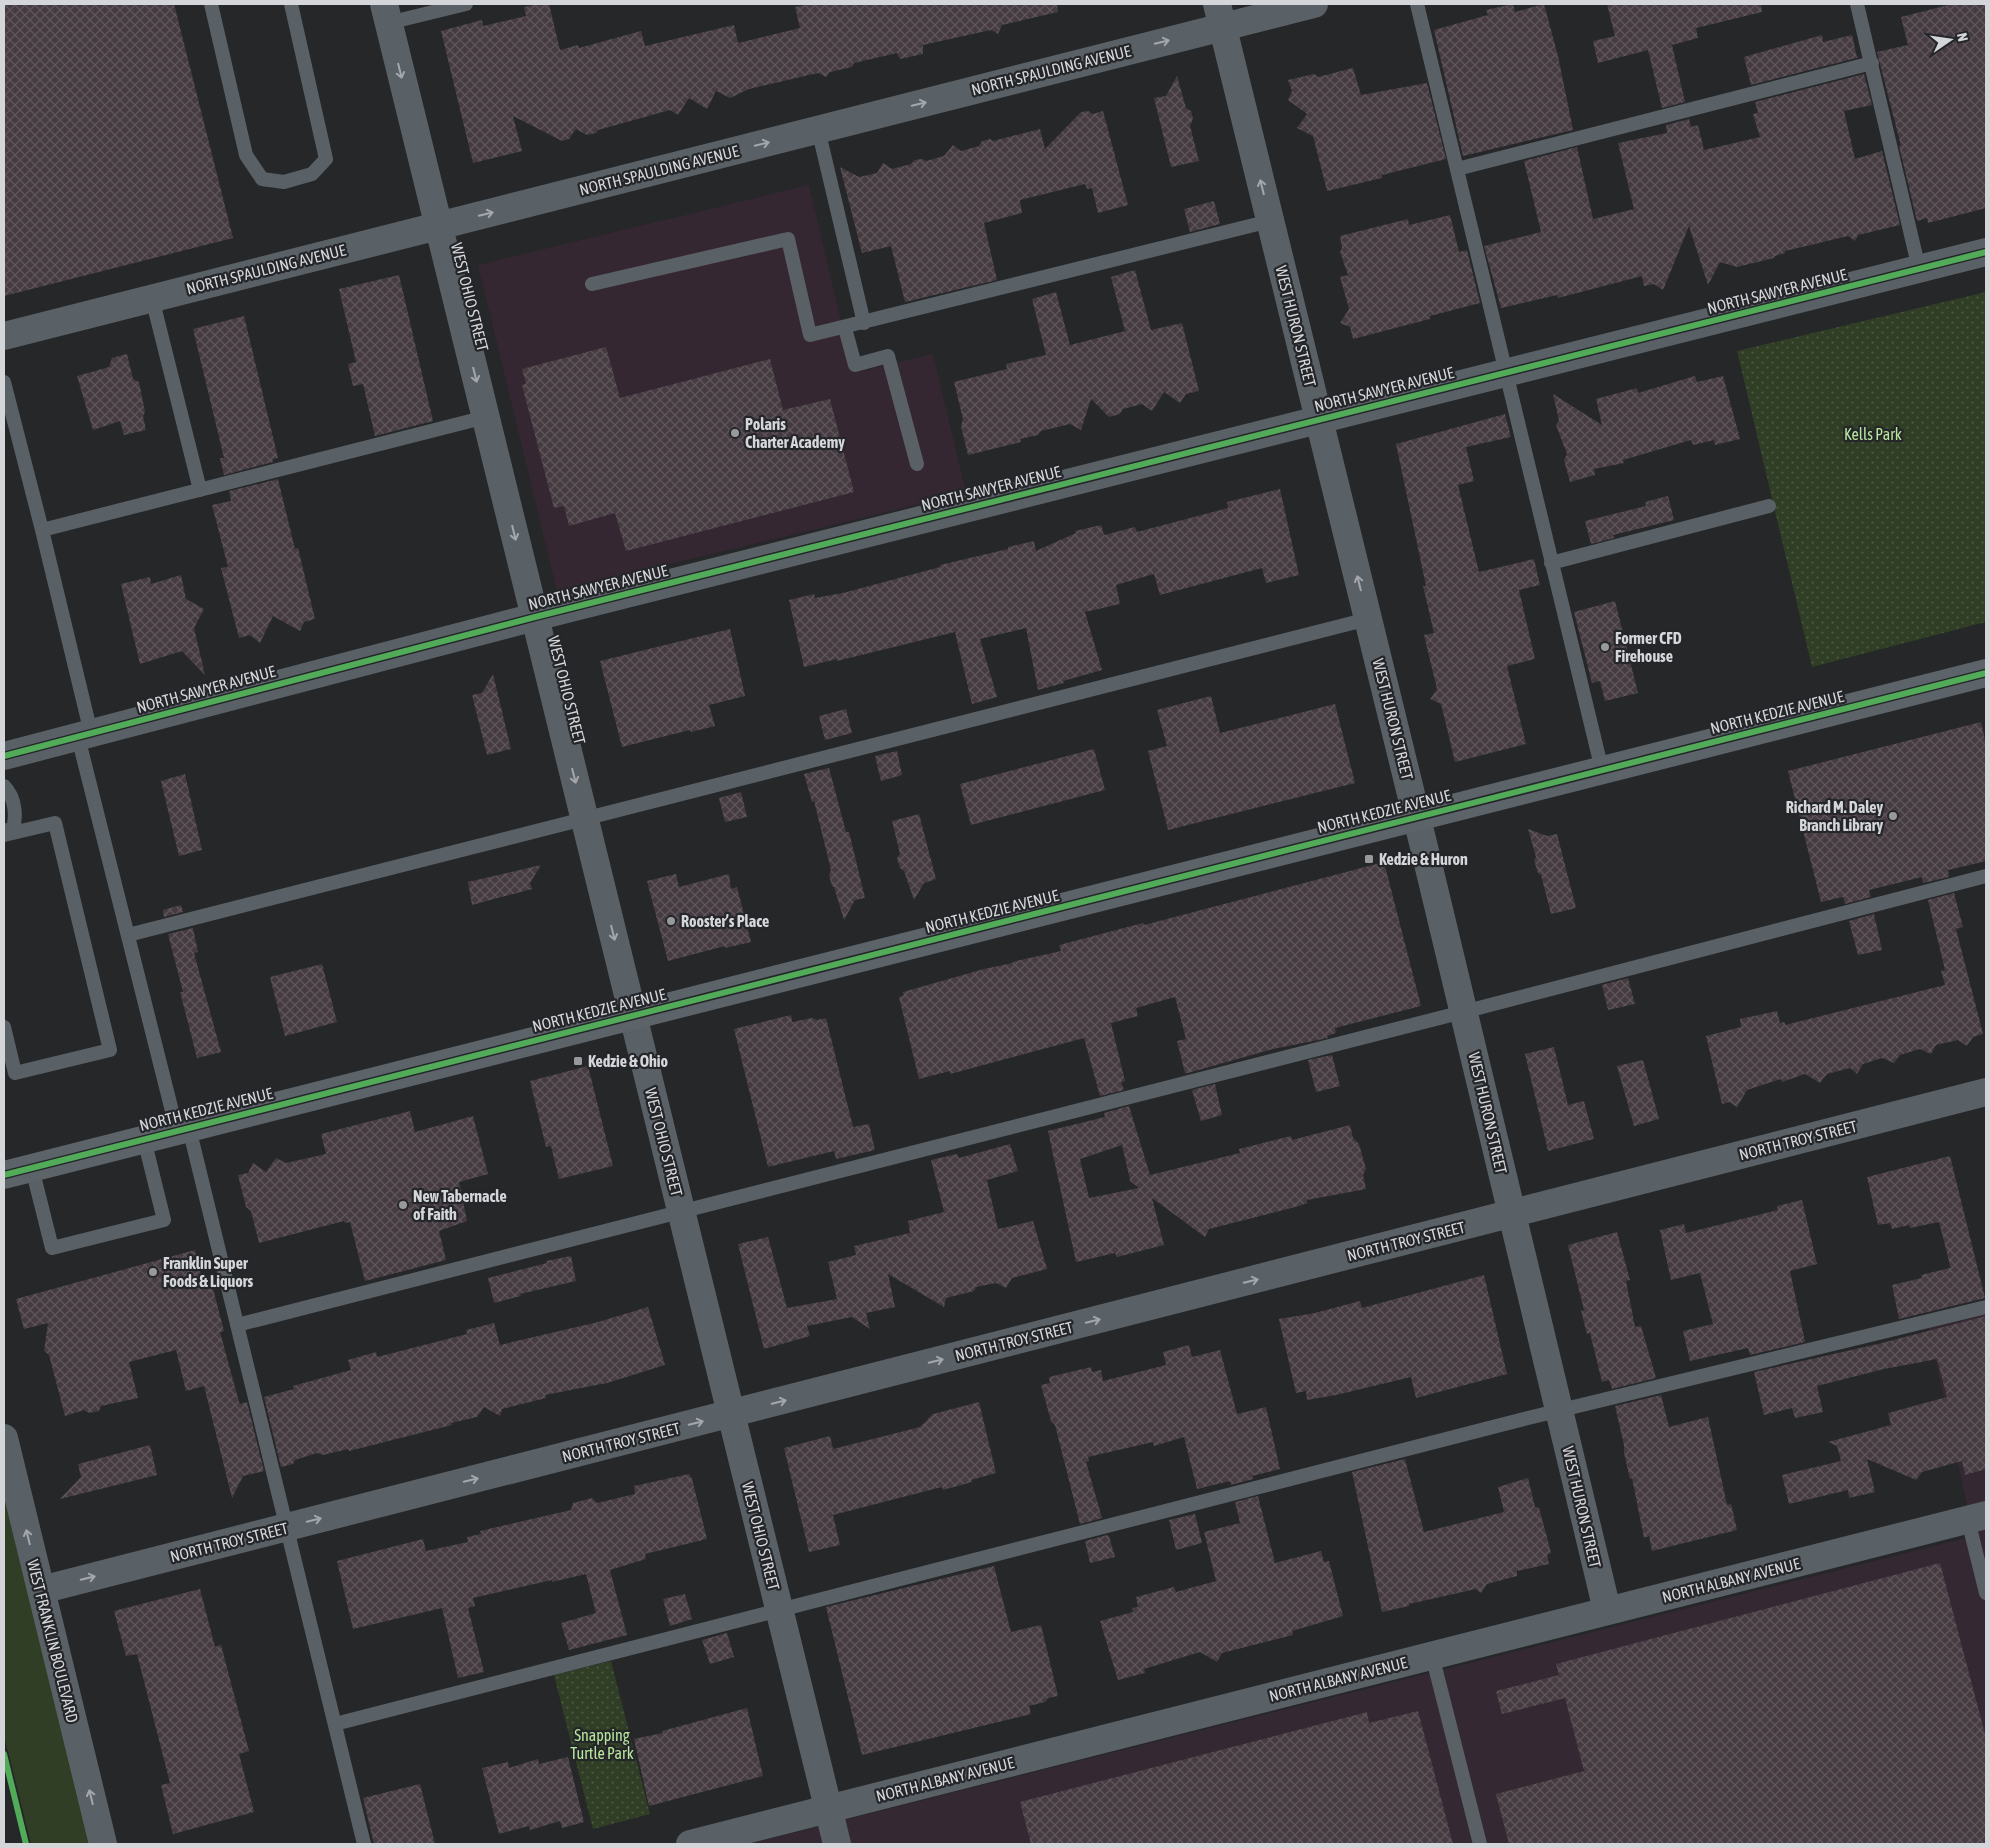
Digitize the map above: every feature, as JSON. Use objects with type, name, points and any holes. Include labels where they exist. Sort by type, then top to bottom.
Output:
[{"type":"main road","name":"NORTH KEDZIE AVENUE","points":[[4,1175],[1986,673]]},
{"type":"street","name":"NORTH SPAULDING AVENUE","points":[[4,336],[818,129],[1220,15],[1314,4]]},
{"type":"street","name":"WEST OHIO STREET","points":[[386,13],[837,1844]]},
{"type":"street","name":"WEST HURON STREET","points":[[1220,15],[1417,817],[1607,1610]]},
{"type":"street","name":"NORTH SAWYER AVENUE","points":[[4,756],[534,617],[1986,252]]},
{"type":"street","name":"NORTH TROY STREET","points":[[41,1590],[1986,1092]]},
{"type":"street","name":"WEST FRANKLIN BOULEVARD","points":[[4,1438],[103,1844]]},
{"type":"street","name":"NORTH ALBANY AVENUE","points":[[690,1844],[1977,1517]]},
{"type":"lane","points":[[211,4],[246,155],[262,179],[284,182],[312,174],[326,159],[291,4]]},
{"type":"lane","points":[[386,13],[466,4]]},
{"type":"lane","points":[[1417,4],[1602,770]]},
{"type":"lane","points":[[1857,4],[1919,269]]},
{"type":"lane","points":[[1457,169],[1872,63]]},
{"type":"lane","points":[[818,129],[864,323]]},
{"type":"lane","points":[[592,284],[788,238],[810,336],[1270,221]]},
{"type":"lane","points":[[152,298],[200,490]]},
{"type":"lane","points":[[845,328],[854,364],[888,356],[917,464]]},
{"type":"lane","points":[[4,382],[42,530],[128,935],[237,1325],[364,1844]]},
{"type":"lane","points":[[42,530],[486,417]]},
{"type":"lane","points":[[1552,563],[1769,506]]},
{"type":"lane","points":[[128,935],[1368,618]]},
{"type":"lane","points":[[4,786],[10,792],[16,819],[6,832]]},
{"type":"lane","points":[[4,1027],[15,1073],[110,1050],[55,823],[6,832]]},
{"type":"lane","points":[[237,1325],[681,1210],[1463,1012],[1986,876]]},
{"type":"lane","points":[[32,1168],[52,1248],[164,1220],[144,1139]]},
{"type":"lane","points":[[335,1724],[1559,1410],[1986,1307]]},
{"type":"lane","points":[[1977,1517],[1986,1593]]},
{"type":"lane","points":[[1432,1655],[1480,1844]]},
{"type":"shaded area","name":"Polaris Charter Academy","points":[[809,185],[853,373],[933,354],[966,493],[557,591],[478,265]]},
{"type":"shaded area","points":[[1986,1311],[1986,1844],[749,1844],[1974,1536],[1928,1326]]},
{"type":"green space","name":"Kells Park","points":[[1986,292],[1986,622],[1812,667],[1737,351]]},
{"type":"green space","points":[[4,1486],[91,1844],[31,1844],[4,1736]]},
{"type":"green space","name":"Snapping Turtle Park","points":[[611,1661],[650,1814],[593,1829],[554,1675]]},
{"type":"building","points":[[4,4],[174,4],[233,238],[4,296]]},
{"type":"building","points":[[549,4],[560,50],[578,45],[579,48],[641,31],[645,46],[734,25],[738,43],[800,28],[795,7],[810,4],[1057,4],[1058,12],[1002,25],[998,34],[991,30],[923,45],[923,54],[900,59],[897,53],[854,63],[852,67],[830,72],[826,77],[818,73],[749,89],[730,98],[716,91],[707,109],[689,98],[678,115],[670,110],[598,130],[596,133],[587,135],[576,129],[569,139],[562,141],[513,116],[522,151],[473,163],[441,31],[482,20],[483,26],[526,16],[524,7]]},
{"type":"building","points":[[1513,4],[1515,12],[1544,4],[1558,56],[1573,130],[1463,156],[1434,30],[1488,15],[1486,10]]},
{"type":"building","points":[[1607,4],[1761,4],[1762,12],[1696,28],[1698,38],[1672,45],[1685,102],[1662,108],[1648,50],[1598,63],[1593,41],[1615,36]]},
{"type":"building","points":[[1952,4],[1986,4],[1986,208],[1928,223],[1927,218],[1917,221],[1899,146],[1901,146],[1877,52],[1908,45],[1901,17]]},
{"type":"building","points":[[1822,35],[1823,42],[1852,35],[1857,57],[1860,57],[1751,85],[1744,57]]},
{"type":"building","points":[[1353,68],[1361,95],[1427,83],[1446,159],[1382,175],[1382,178],[1327,191],[1313,136],[1297,128],[1307,114],[1288,100],[1292,91],[1288,80],[1314,74],[1318,77]]},
{"type":"building","points":[[1864,74],[1872,105],[1844,111],[1855,159],[1882,151],[1900,225],[1858,235],[1855,241],[1848,236],[1785,251],[1785,253],[1774,258],[1737,267],[1720,262],[1708,285],[1689,226],[1663,290],[1654,284],[1644,286],[1642,276],[1558,298],[1557,295],[1501,308],[1484,246],[1541,232],[1524,161],[1577,147],[1593,219],[1634,209],[1618,143],[1667,133],[1666,125],[1689,119],[1691,127],[1698,125],[1704,150],[1760,137],[1753,114],[1758,113],[1755,102]]},
{"type":"building","points":[[1177,76],[1186,108],[1191,111],[1193,119],[1190,126],[1199,161],[1171,167],[1154,98],[1166,96]]},
{"type":"building","points":[[1088,111],[1093,114],[1103,111],[1128,205],[1098,213],[1092,188],[1087,189],[1085,184],[1020,200],[1022,213],[984,223],[997,280],[905,302],[891,246],[862,253],[840,167],[859,177],[877,173],[883,163],[892,169],[911,164],[915,160],[922,159],[926,161],[944,156],[953,145],[961,151],[979,146],[982,141],[990,139],[993,141],[1040,129],[1045,149],[1081,112]]},
{"type":"building","points":[[1214,201],[1220,224],[1190,232],[1184,209]]},
{"type":"building","points":[[1450,215],[1459,252],[1467,250],[1480,303],[1430,316],[1430,319],[1353,339],[1350,327],[1340,323],[1349,309],[1340,277],[1348,275],[1340,252],[1342,248],[1340,236],[1408,219],[1409,225]]},
{"type":"building","points":[[1135,270],[1151,330],[1182,323],[1199,391],[1186,394],[1180,403],[1164,392],[1152,411],[1142,404],[1123,409],[1120,414],[1109,417],[1091,399],[1081,430],[1070,424],[1041,431],[1038,435],[1020,439],[1021,442],[968,455],[961,426],[963,419],[954,382],[1007,369],[1006,364],[1046,355],[1032,299],[1056,292],[1070,345],[1125,331],[1111,277]]},
{"type":"building","points":[[399,275],[433,421],[375,436],[363,384],[353,386],[348,364],[356,362],[339,289]]},
{"type":"building","points":[[244,316],[278,458],[273,459],[273,462],[224,475],[220,458],[224,458],[193,329]]},
{"type":"building","points":[[606,347],[620,398],[770,359],[783,410],[830,399],[854,492],[626,551],[615,513],[569,526],[564,506],[554,508],[522,385],[526,384],[522,369]]},
{"type":"building","points":[[127,354],[133,379],[139,382],[145,412],[143,416],[146,430],[124,435],[120,421],[93,430],[77,376],[109,367],[112,358]]},
{"type":"building","points":[[1695,376],[1697,382],[1723,376],[1740,439],[1715,445],[1714,440],[1693,445],[1691,440],[1623,460],[1624,463],[1594,469],[1595,475],[1570,482],[1564,460],[1567,454],[1556,425],[1559,421],[1553,394],[1602,425],[1596,399],[1637,388],[1638,393]]},
{"type":"building","points":[[1505,414],[1511,437],[1466,447],[1474,481],[1458,485],[1479,572],[1534,559],[1540,585],[1519,590],[1535,659],[1507,666],[1526,744],[1455,762],[1441,704],[1430,699],[1437,689],[1424,635],[1434,633],[1423,586],[1426,586],[1396,444]]},
{"type":"building","points":[[278,479],[295,549],[298,548],[315,619],[304,622],[300,631],[273,616],[260,643],[250,635],[239,638],[221,568],[228,567],[212,505],[231,501],[229,491]]},
{"type":"building","points":[[1280,489],[1299,575],[1266,583],[1262,568],[1160,595],[1154,574],[1116,585],[1120,604],[1085,612],[1102,670],[1038,690],[1026,628],[980,639],[997,697],[972,704],[955,632],[837,661],[837,659],[804,667],[789,600],[814,594],[815,598],[843,593],[940,567],[940,565],[1034,541],[1036,551],[1076,533],[1075,531],[1101,525],[1104,535],[1135,527],[1137,532],[1228,508],[1227,502]]},
{"type":"building","points":[[1668,496],[1674,520],[1613,535],[1614,538],[1591,544],[1585,521],[1646,506],[1645,502]]},
{"type":"building","points":[[181,575],[186,599],[204,609],[194,628],[205,675],[182,651],[140,664],[121,584],[150,577],[151,584]]},
{"type":"building","name":"Former CFD Firehouse","points":[[1615,601],[1638,693],[1605,701],[1600,681],[1592,683],[1574,612]]},
{"type":"building","points":[[730,629],[745,696],[709,705],[715,726],[691,732],[690,730],[622,747],[600,661]]},
{"type":"building","points":[[493,674],[511,749],[487,755],[472,695],[482,693]]},
{"type":"building","points":[[1211,696],[1220,733],[1335,704],[1355,783],[1168,830],[1148,751],[1167,746],[1157,710]]},
{"type":"building","points":[[846,709],[852,733],[825,740],[819,716]]},
{"type":"building","name":"Richard M. Daley Branch Library","points":[[1981,722],[1986,745],[1986,861],[1948,870],[1949,877],[1923,883],[1922,877],[1869,890],[1871,897],[1845,904],[1843,897],[1821,902],[1788,771]]},
{"type":"building","points":[[1094,749],[1105,790],[971,825],[960,784]]},
{"type":"building","points":[[897,751],[902,775],[881,781],[875,756]]},
{"type":"building","points":[[829,768],[846,832],[849,832],[865,898],[855,900],[844,920],[834,887],[832,886],[829,875],[831,870],[814,801],[812,802],[804,774]]},
{"type":"building","points":[[185,774],[202,850],[179,856],[161,781]]},
{"type":"building","points":[[741,792],[747,817],[725,822],[719,798]]},
{"type":"building","points":[[919,814],[936,879],[924,883],[914,900],[904,871],[900,868],[897,858],[900,854],[892,821]]},
{"type":"building","points":[[1528,829],[1547,836],[1557,834],[1576,908],[1551,914],[1541,875],[1538,873],[1534,860],[1536,857]]},
{"type":"building","points":[[1384,862],[1421,1006],[1335,1028],[1336,1033],[1327,1036],[1328,1038],[1273,1049],[1185,1073],[1177,1041],[1186,1039],[1175,997],[1136,1008],[1138,1016],[1111,1023],[1125,1081],[1121,1082],[1124,1090],[1100,1096],[1084,1038],[950,1074],[950,1071],[919,1079],[899,997],[904,995],[903,992],[984,969],[1061,951],[1059,945],[1143,923],[1144,925]]},
{"type":"building","points":[[541,865],[530,883],[532,889],[472,905],[468,882]]},
{"type":"building","points":[[676,874],[679,887],[729,874],[731,889],[737,887],[751,942],[725,948],[725,946],[668,961],[647,881]]},
{"type":"building","points":[[1954,893],[1963,927],[1956,929],[1983,1034],[1973,1037],[1967,1046],[1958,1040],[1936,1045],[1931,1054],[1920,1049],[1900,1055],[1894,1063],[1882,1058],[1863,1064],[1857,1074],[1850,1068],[1827,1074],[1820,1083],[1805,1074],[1782,1082],[1781,1079],[1747,1090],[1737,1107],[1729,1102],[1722,1104],[1706,1036],[1741,1027],[1740,1019],[1777,1011],[1780,1023],[1785,1022],[1785,1025],[1945,985],[1941,971],[1945,970],[1928,900]]},
{"type":"building","points":[[181,905],[183,912],[164,917],[163,910]]},
{"type":"building","points":[[1874,914],[1882,950],[1858,955],[1849,921]]},
{"type":"building","points":[[193,928],[198,952],[194,953],[221,1052],[197,1058],[180,992],[183,992],[168,934]]},
{"type":"building","points":[[322,964],[337,1022],[285,1036],[270,977]]},
{"type":"building","points":[[1628,978],[1635,1004],[1608,1010],[1602,985]]},
{"type":"building","points":[[791,1015],[792,1022],[812,1018],[817,1020],[826,1018],[853,1127],[869,1124],[875,1150],[836,1159],[834,1151],[768,1167],[734,1029]]},
{"type":"building","points":[[1554,1047],[1568,1105],[1584,1101],[1594,1139],[1548,1151],[1525,1054]]},
{"type":"building","points":[[1332,1055],[1340,1086],[1316,1092],[1308,1060]]},
{"type":"building","points":[[1643,1060],[1659,1119],[1634,1126],[1617,1066]]},
{"type":"building","points":[[588,1066],[613,1166],[559,1179],[551,1146],[546,1147],[530,1081]]},
{"type":"building","points":[[1215,1084],[1222,1115],[1201,1121],[1192,1090]]},
{"type":"building","points":[[1129,1106],[1150,1175],[1240,1153],[1239,1149],[1291,1136],[1292,1140],[1350,1125],[1353,1138],[1359,1144],[1366,1169],[1363,1175],[1366,1189],[1307,1200],[1307,1203],[1299,1206],[1209,1229],[1205,1237],[1152,1198],[1164,1245],[1117,1257],[1115,1253],[1076,1262],[1048,1131],[1105,1117],[1104,1113]],"holes":[[[1122,1145],[1130,1180],[1139,1188],[1089,1198],[1080,1159]]]},
{"type":"building","points":[[410,1111],[415,1132],[473,1116],[488,1174],[459,1182],[467,1221],[439,1231],[446,1260],[365,1281],[350,1222],[345,1223],[344,1221],[259,1243],[251,1211],[246,1207],[238,1175],[248,1173],[253,1163],[266,1172],[276,1158],[286,1163],[326,1154],[321,1134]]},
{"type":"building","points":[[1010,1144],[1018,1171],[987,1180],[998,1229],[1033,1221],[1047,1269],[1012,1278],[1006,1288],[996,1283],[976,1287],[974,1291],[946,1298],[944,1307],[888,1274],[895,1307],[866,1313],[870,1329],[852,1317],[807,1326],[810,1336],[764,1349],[738,1244],[768,1237],[787,1308],[837,1299],[828,1262],[856,1255],[854,1246],[910,1233],[908,1221],[944,1212],[931,1160],[957,1154],[959,1158]]},
{"type":"building","points":[[1950,1156],[1985,1298],[1899,1319],[1892,1285],[1922,1278],[1921,1275],[1950,1268],[1949,1261],[1939,1222],[1910,1228],[1909,1225],[1892,1229],[1890,1223],[1878,1225],[1867,1177]]},
{"type":"building","points":[[1802,1200],[1817,1264],[1790,1271],[1805,1342],[1750,1355],[1748,1348],[1690,1361],[1683,1331],[1713,1324],[1700,1273],[1671,1280],[1660,1230],[1684,1224],[1686,1233],[1778,1210],[1777,1206]]},
{"type":"building","points":[[1617,1232],[1630,1280],[1626,1281],[1635,1327],[1641,1326],[1656,1378],[1612,1389],[1609,1380],[1602,1382],[1590,1333],[1587,1334],[1581,1311],[1584,1310],[1568,1245]]},
{"type":"building","points":[[195,1250],[204,1287],[212,1285],[224,1331],[220,1332],[239,1402],[240,1404],[247,1402],[264,1471],[243,1476],[232,1498],[204,1386],[186,1391],[176,1350],[129,1362],[138,1398],[101,1406],[99,1411],[89,1413],[84,1410],[65,1416],[49,1355],[44,1351],[48,1323],[24,1329],[16,1299]]},
{"type":"building","points":[[571,1256],[576,1281],[520,1294],[521,1296],[494,1303],[488,1278],[547,1263],[546,1261]]},
{"type":"building","points":[[1484,1275],[1507,1374],[1416,1398],[1411,1377],[1307,1400],[1306,1391],[1296,1393],[1279,1319],[1315,1313],[1360,1301],[1362,1308]]},
{"type":"building","points":[[648,1307],[665,1365],[607,1383],[545,1395],[546,1398],[502,1409],[500,1416],[484,1407],[477,1417],[451,1423],[452,1425],[349,1451],[348,1449],[323,1455],[317,1453],[295,1460],[293,1464],[281,1467],[264,1397],[294,1389],[293,1386],[351,1370],[348,1360],[376,1352],[377,1357],[467,1334],[466,1330],[494,1323],[500,1345],[598,1322]]},
{"type":"building","points":[[1986,1316],[1986,1469],[1965,1475],[1962,1461],[1922,1472],[1916,1480],[1867,1459],[1875,1492],[1849,1498],[1848,1490],[1789,1504],[1782,1475],[1841,1461],[1837,1446],[1828,1442],[1891,1425],[1888,1413],[1947,1397],[1937,1359],[1884,1369],[1817,1386],[1823,1412],[1795,1418],[1792,1408],[1764,1415],[1754,1372],[1878,1344]]},
{"type":"building","points":[[1189,1345],[1192,1357],[1220,1350],[1237,1414],[1266,1407],[1280,1469],[1252,1476],[1253,1479],[1231,1485],[1230,1481],[1197,1489],[1184,1437],[1154,1446],[1153,1442],[1088,1457],[1089,1461],[1086,1462],[1102,1518],[1080,1524],[1055,1425],[1051,1421],[1041,1385],[1050,1383],[1049,1377],[1091,1367],[1092,1372],[1101,1370],[1103,1381],[1166,1365],[1163,1352]]},
{"type":"building","points":[[1661,1395],[1669,1427],[1708,1417],[1727,1505],[1731,1504],[1737,1530],[1652,1551],[1649,1536],[1644,1538],[1615,1406]]},
{"type":"building","points":[[979,1402],[996,1473],[943,1490],[942,1487],[833,1515],[840,1545],[809,1552],[784,1448],[830,1436],[833,1449],[920,1427],[933,1414]]},
{"type":"building","points":[[150,1445],[157,1475],[60,1499],[81,1477],[78,1464]]},
{"type":"building","points":[[1405,1459],[1424,1532],[1504,1512],[1498,1487],[1528,1478],[1535,1507],[1539,1508],[1551,1553],[1547,1555],[1549,1564],[1517,1571],[1517,1576],[1487,1584],[1481,1593],[1476,1589],[1382,1612],[1352,1472]]},
{"type":"building","points":[[689,1474],[692,1479],[707,1539],[645,1554],[646,1559],[610,1570],[627,1635],[569,1650],[561,1623],[596,1613],[586,1574],[473,1598],[475,1606],[468,1608],[484,1672],[458,1678],[442,1608],[353,1629],[337,1561],[423,1539],[426,1551],[468,1542],[467,1537],[481,1534],[480,1531],[571,1510],[573,1503],[592,1498],[597,1503],[635,1494],[634,1486]]},
{"type":"building","points":[[1258,1496],[1275,1563],[1321,1551],[1324,1562],[1329,1561],[1343,1616],[1292,1631],[1293,1635],[1222,1653],[1217,1662],[1200,1652],[1144,1669],[1145,1673],[1118,1680],[1100,1621],[1133,1612],[1132,1608],[1138,1607],[1136,1597],[1174,1587],[1176,1592],[1216,1581],[1204,1532],[1240,1523],[1235,1502]]},
{"type":"building","points":[[1195,1514],[1202,1543],[1176,1550],[1169,1520]]},
{"type":"building","points":[[1109,1536],[1115,1557],[1090,1563],[1085,1541]]},
{"type":"building","points":[[1940,1563],[1986,1738],[1986,1844],[1509,1844],[1496,1794],[1584,1771],[1565,1698],[1502,1714],[1496,1691],[1559,1675],[1556,1664]]},
{"type":"building","points":[[994,1566],[1011,1632],[1041,1625],[1058,1696],[1029,1706],[1031,1714],[862,1755],[826,1607]]},
{"type":"building","points":[[200,1589],[215,1647],[221,1645],[249,1751],[239,1754],[254,1812],[173,1834],[161,1785],[170,1783],[137,1654],[126,1656],[114,1611]]},
{"type":"building","points":[[685,1594],[692,1619],[670,1626],[663,1599]]},
{"type":"building","points":[[727,1633],[734,1657],[710,1664],[702,1640]]},
{"type":"building","points":[[747,1708],[763,1776],[649,1806],[634,1739],[663,1733],[662,1731]]},
{"type":"building","points":[[1418,1711],[1453,1844],[1031,1844],[1020,1802],[1367,1712],[1369,1723]]},
{"type":"building","points":[[568,1757],[584,1822],[562,1828],[560,1821],[530,1830],[529,1826],[499,1834],[482,1768],[508,1762],[509,1768],[538,1759],[539,1764]]},
{"type":"building","points":[[420,1784],[435,1844],[374,1844],[363,1798]]},
{"type":"cycle path","points":[[4,756],[535,617],[1986,252]]},
{"type":"cycle path","points":[[4,1175],[1986,673]]},
{"type":"cycle path","points":[[4,1754],[26,1844]]},
{"type":"place","name":"Polaris Charter Academy","points":[[735,433]]},
{"type":"place","name":"Former CFD Firehouse","points":[[1605,647]]},
{"type":"place","name":"Richard M. Daley Branch Library","points":[[1893,816]]},
{"type":"place","name":"Kedzie & Huron","points":[[1369,859]]},
{"type":"place","name":"Rooster’s Place","points":[[671,921]]},
{"type":"place","name":"Kedzie & Ohio","points":[[578,1061]]},
{"type":"place","name":"New Tabernacle of Faith","points":[[403,1205]]},
{"type":"place","name":"Franklin Super Foods & Liquors","points":[[153,1272]]}]
